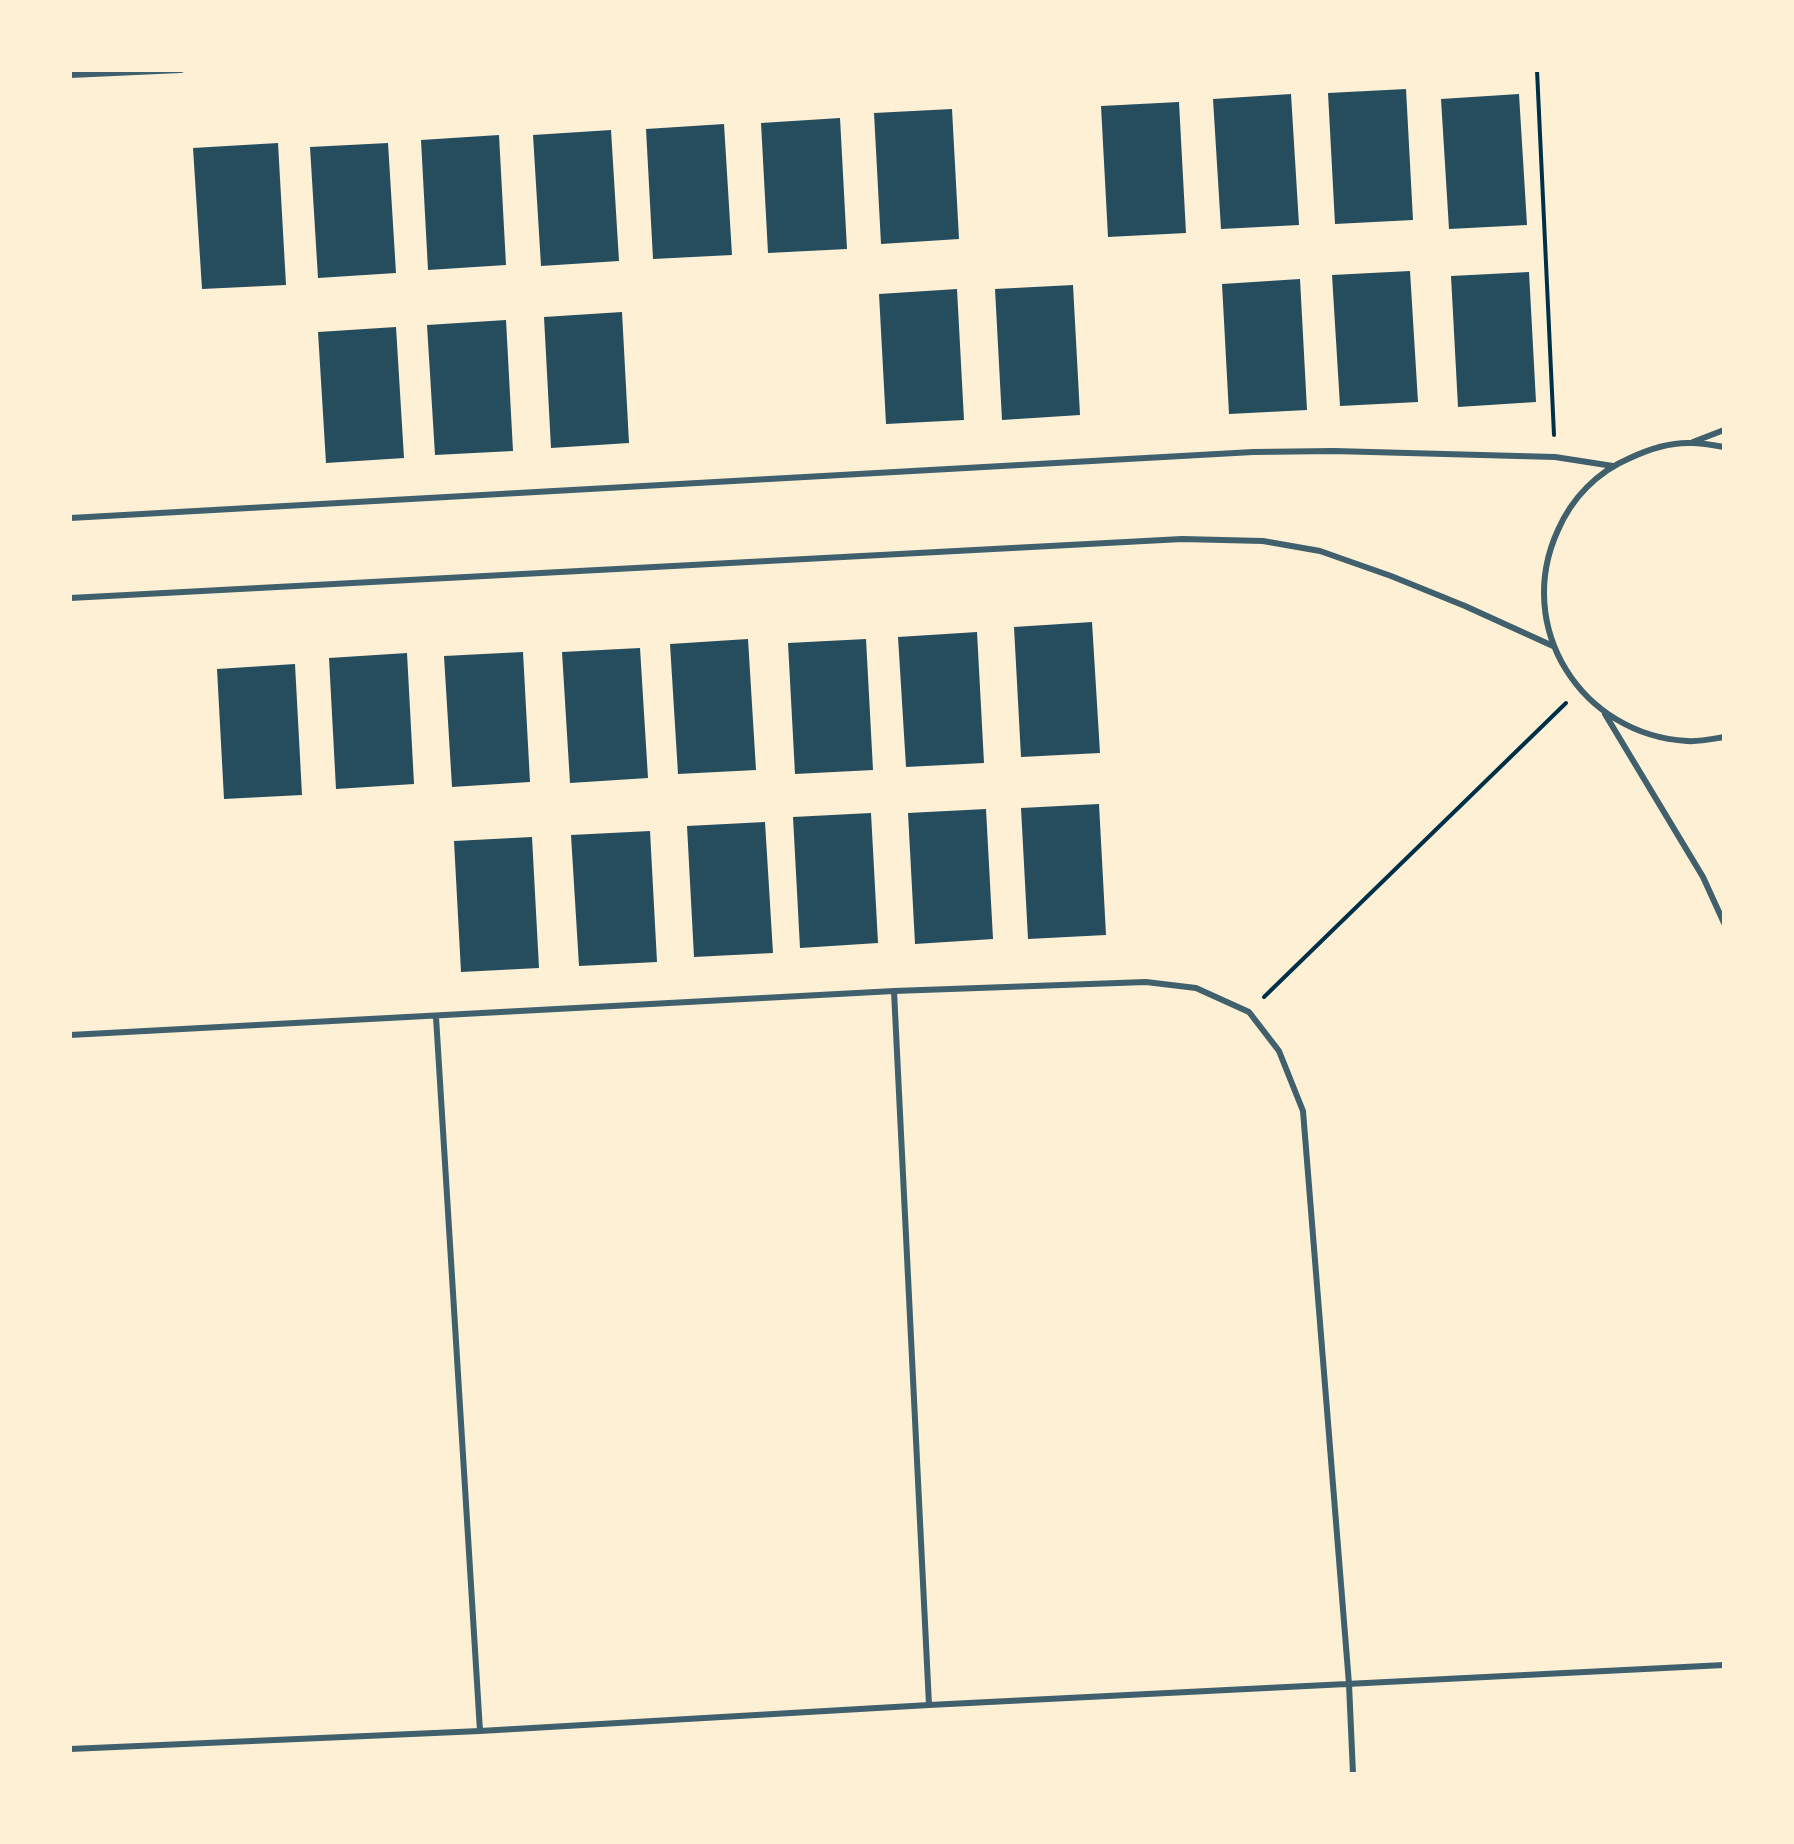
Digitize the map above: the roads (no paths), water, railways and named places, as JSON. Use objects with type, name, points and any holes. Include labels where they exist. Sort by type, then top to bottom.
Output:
[{"type":"street","points":[[70,75],[181,70]]},
{"type":"street","points":[[1724,430],[1691,443],[1651,449],[1613,466],[1586,487],[1565,514],[1551,545],[1544,579],[1545,613],[1553,646],[1579,689],[1605,713],[1644,734],[1688,741],[1724,737]]},
{"type":"street","points":[[1691,443],[1724,447]]},
{"type":"street","points":[[70,518],[1253,452],[1334,451],[1555,457],[1613,466]]},
{"type":"street","points":[[70,598],[1182,538],[1263,541],[1320,551],[1391,576],[1465,606],[1553,646]]},
{"type":"street","points":[[1605,713],[1703,877],[1724,923]]},
{"type":"street","points":[[70,1035],[894,991],[1146,982],[1196,988],[1249,1012],[1279,1051],[1303,1111],[1349,1684],[1353,1773]]},
{"type":"street","points":[[894,991],[929,1706]]},
{"type":"street","points":[[436,1017],[480,1731]]},
{"type":"street","points":[[70,1749],[480,1731],[1724,1665]]}]
